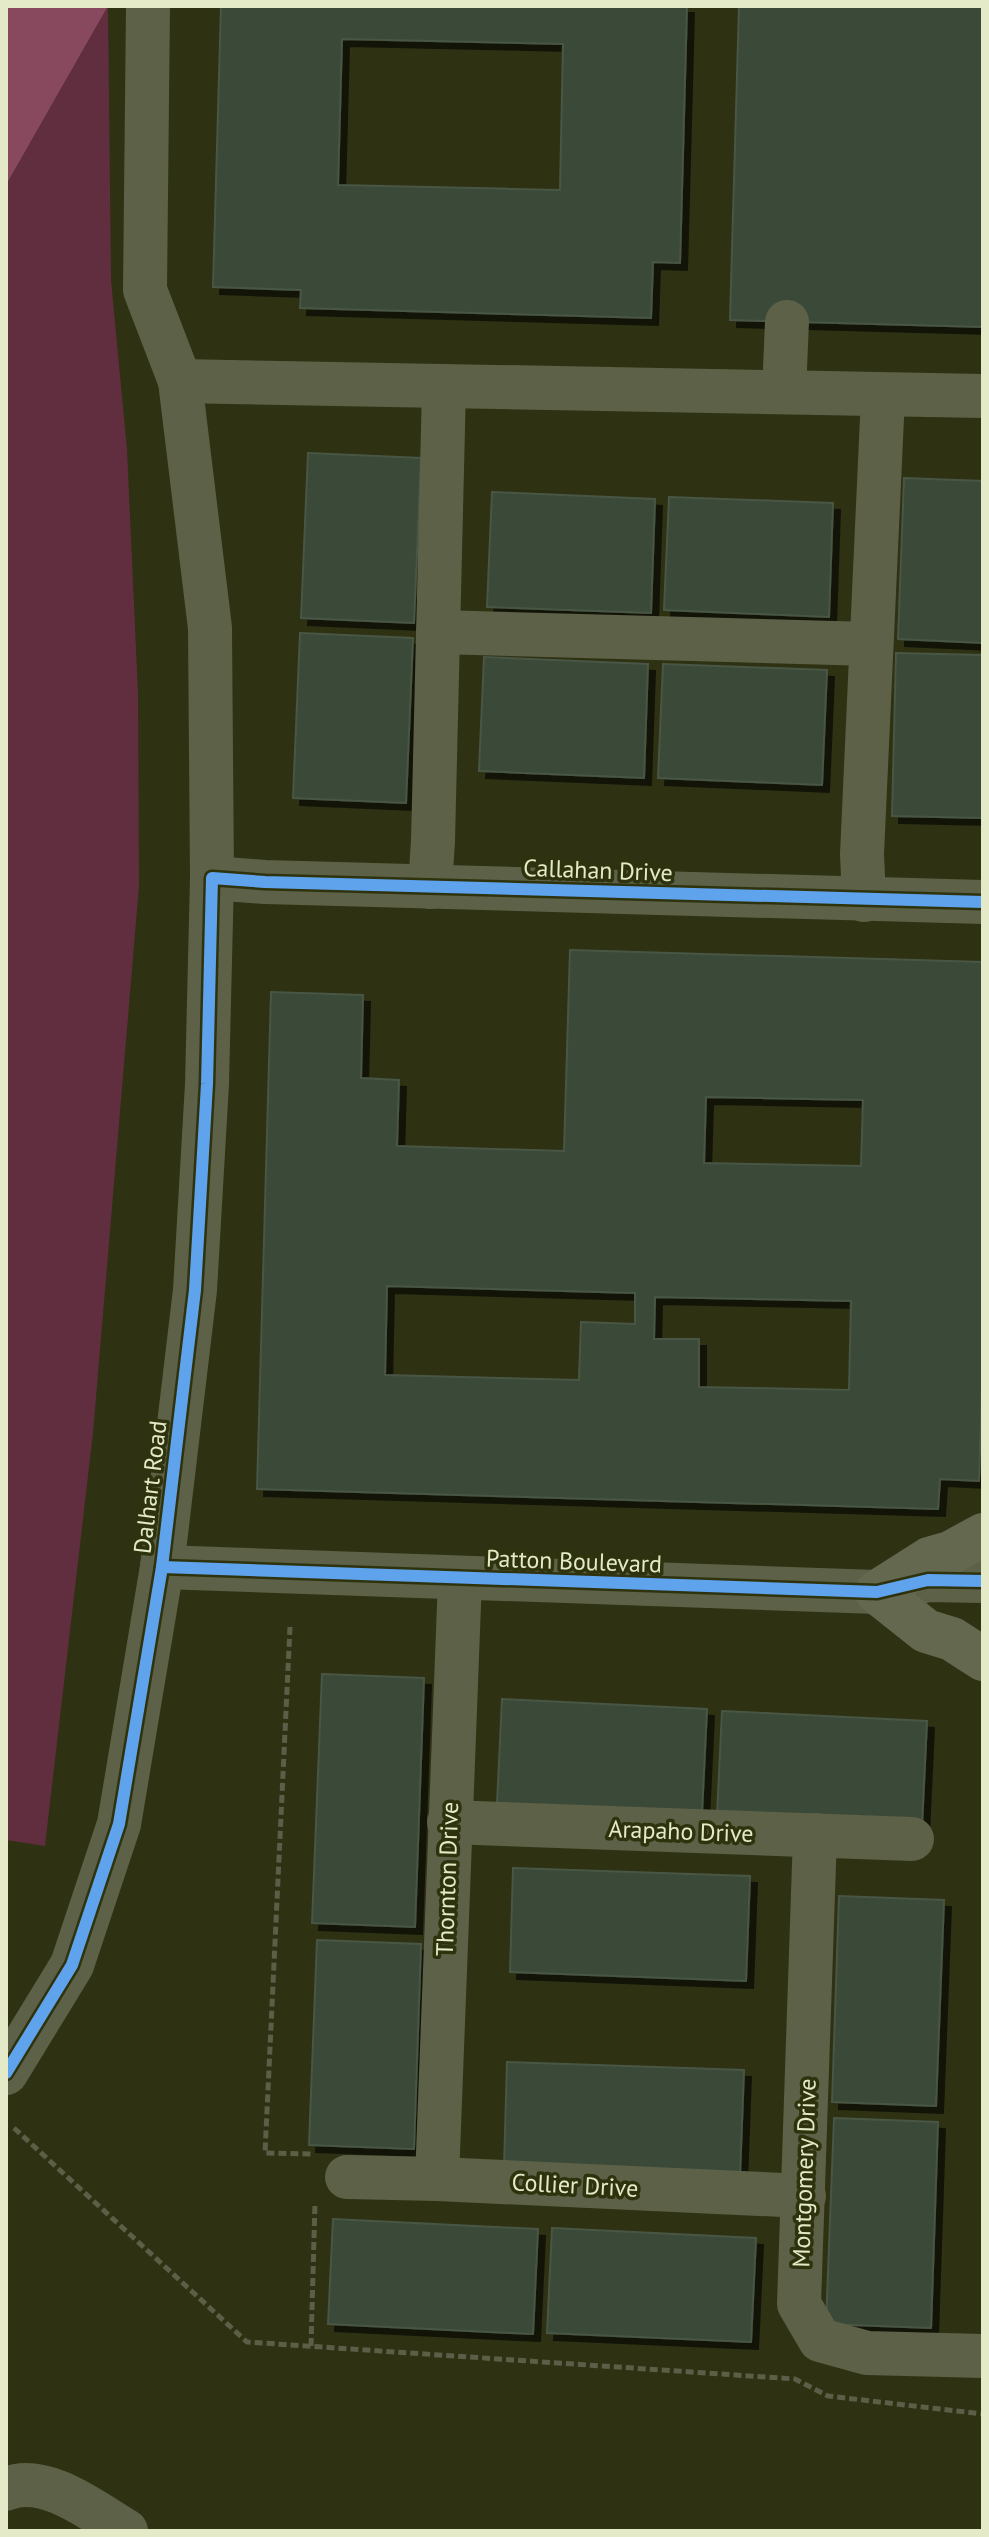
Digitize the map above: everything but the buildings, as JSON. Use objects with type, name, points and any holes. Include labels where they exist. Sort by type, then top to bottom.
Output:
[{"type":"main road","points":[[983,1535],[950,1553],[929,1559],[877,1592],[926,1631],[952,1639],[983,1659]]},
{"type":"street","name":"Dalhart Road","points":[[6,2073],[72,1965],[119,1824],[162,1567],[195,1290],[207,1084],[212,878],[210,628],[180,381],[145,290],[148,6]]},
{"type":"street","points":[[784,392],[787,322]]},
{"type":"street","points":[[180,381],[983,396]]},
{"type":"street","points":[[430,887],[444,387]]},
{"type":"street","points":[[864,900],[862,854],[883,396]]},
{"type":"street","points":[[438,632],[871,644]]},
{"type":"street","name":"Callahan Drive","points":[[212,878],[983,902]]},
{"type":"street","name":"Patton Boulevard","points":[[162,1567],[877,1592],[928,1580],[983,1581]]},
{"type":"street","name":"Thornton Drive","points":[[437,2179],[460,1579]]},
{"type":"street","name":"Patton Boulevard","points":[[877,1592],[927,1608],[983,1610]]},
{"type":"street","name":"Arapaho Drive","points":[[449,1822],[912,1839]]},
{"type":"street","name":"Montgomery Drive","points":[[815,1835],[799,2304],[820,2340],[867,2353],[983,2356]]},
{"type":"street","name":"Collier Drive","points":[[326,2177],[437,2179],[804,2196]]},
{"type":"street","points":[[12,2486],[59,2491],[126,2531]]},
{"type":"path","points":[[290,1627],[265,2153],[326,2177],[311,2346]]},
{"type":"path","points":[[14,2128],[247,2342],[795,2379],[828,2396],[983,2414]]},
{"type":"shaded area","points":[[6,6],[108,6],[6,185]]},
{"type":"shaded area","points":[[108,6],[111,280],[127,450],[138,693],[139,886],[93,1433],[45,1846],[6,1840],[6,185]]},
{"type":"cycle path","points":[[6,2073],[72,1965],[119,1824],[162,1567],[195,1290],[207,1084],[212,878],[983,902]]},
{"type":"cycle path","points":[[162,1567],[877,1592],[928,1580],[983,1581]]}]
